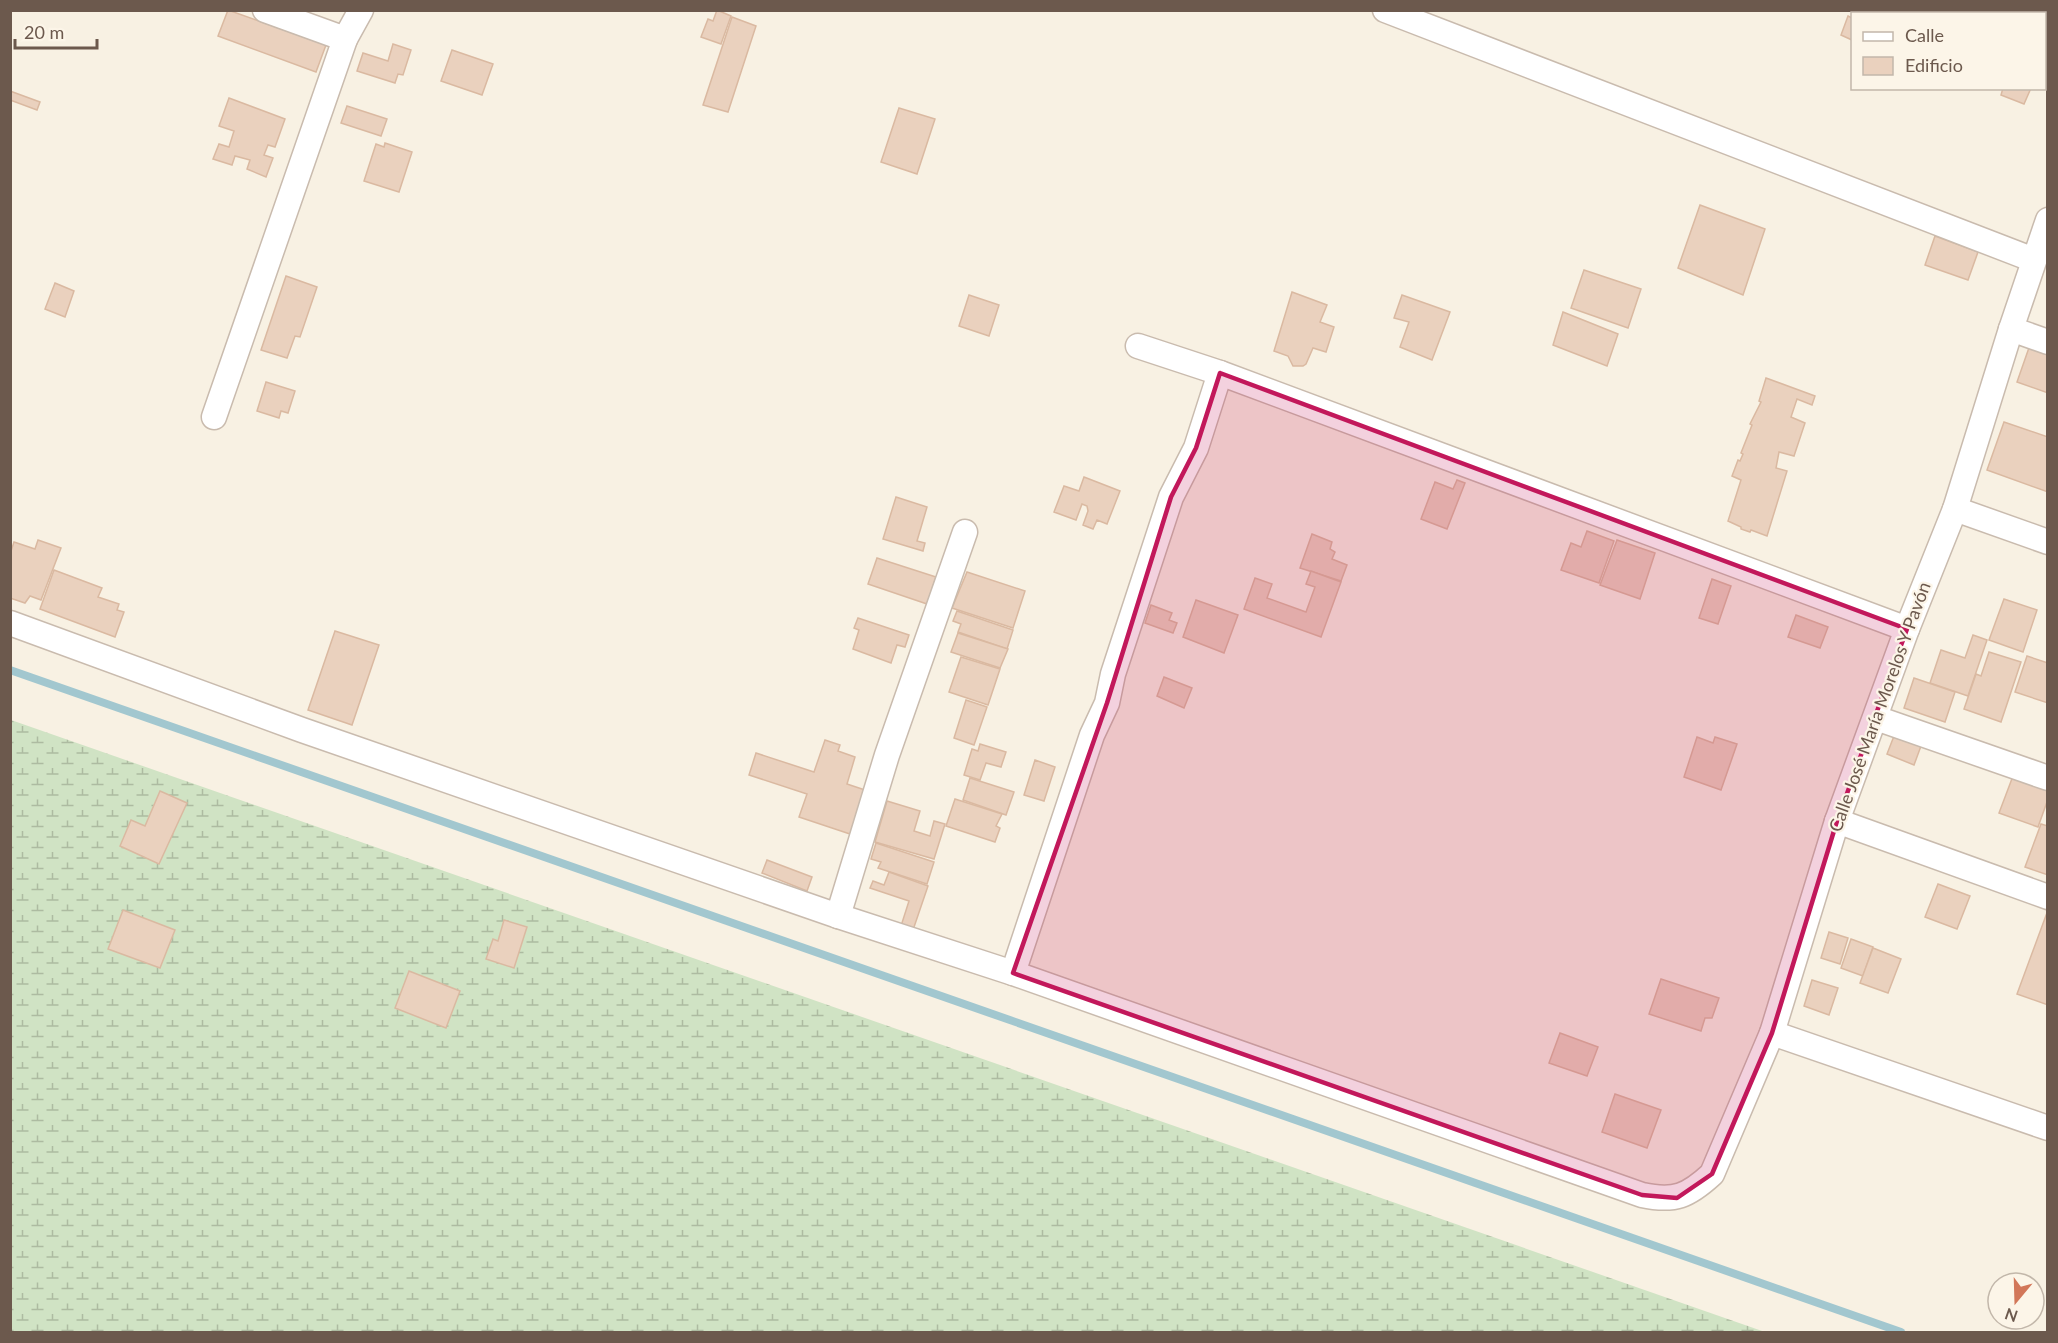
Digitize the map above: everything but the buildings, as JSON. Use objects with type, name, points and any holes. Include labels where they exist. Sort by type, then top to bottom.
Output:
[{"type":"street","points":[[266,10],[345,39]]},
{"type":"street","points":[[214,417],[345,39],[361,10]]},
{"type":"street","points":[[1385,10],[2034,260]]},
{"type":"street","name":"Calle José María Morelos Y Pavón","points":[[1013,974],[1642,1195],[1659,1199],[1677,1198],[1698,1187],[1712,1174],[1772,1032],[1838,821],[1907,629],[1955,508],[2048,220]]},
{"type":"street","points":[[2011,329],[2048,342]]},
{"type":"street","points":[[1138,345],[1220,373],[1907,629]]},
{"type":"street","points":[[10,623],[302,730],[838,916],[1013,974],[1092,735],[1107,703],[1113,674],[1171,497],[1196,448],[1220,373]]},
{"type":"street","points":[[1955,508],[2048,542]]},
{"type":"street","points":[[838,916],[887,755],[965,532]]},
{"type":"street","points":[[1876,718],[2048,778]]},
{"type":"street","points":[[1838,821],[2048,897]]},
{"type":"street","points":[[1772,1032],[2048,1128]]},
{"type":"highlighted area","points":[[1220,373],[1907,629],[1837,821],[1772,1033],[1712,1174],[1677,1198],[1642,1195],[1013,973],[1107,703],[1171,497],[1196,448]]},
{"type":"green space","points":[[11,720],[1765,1332],[11,1332]]},
{"type":"waterway","points":[[10,670],[1901,1332]]}]
